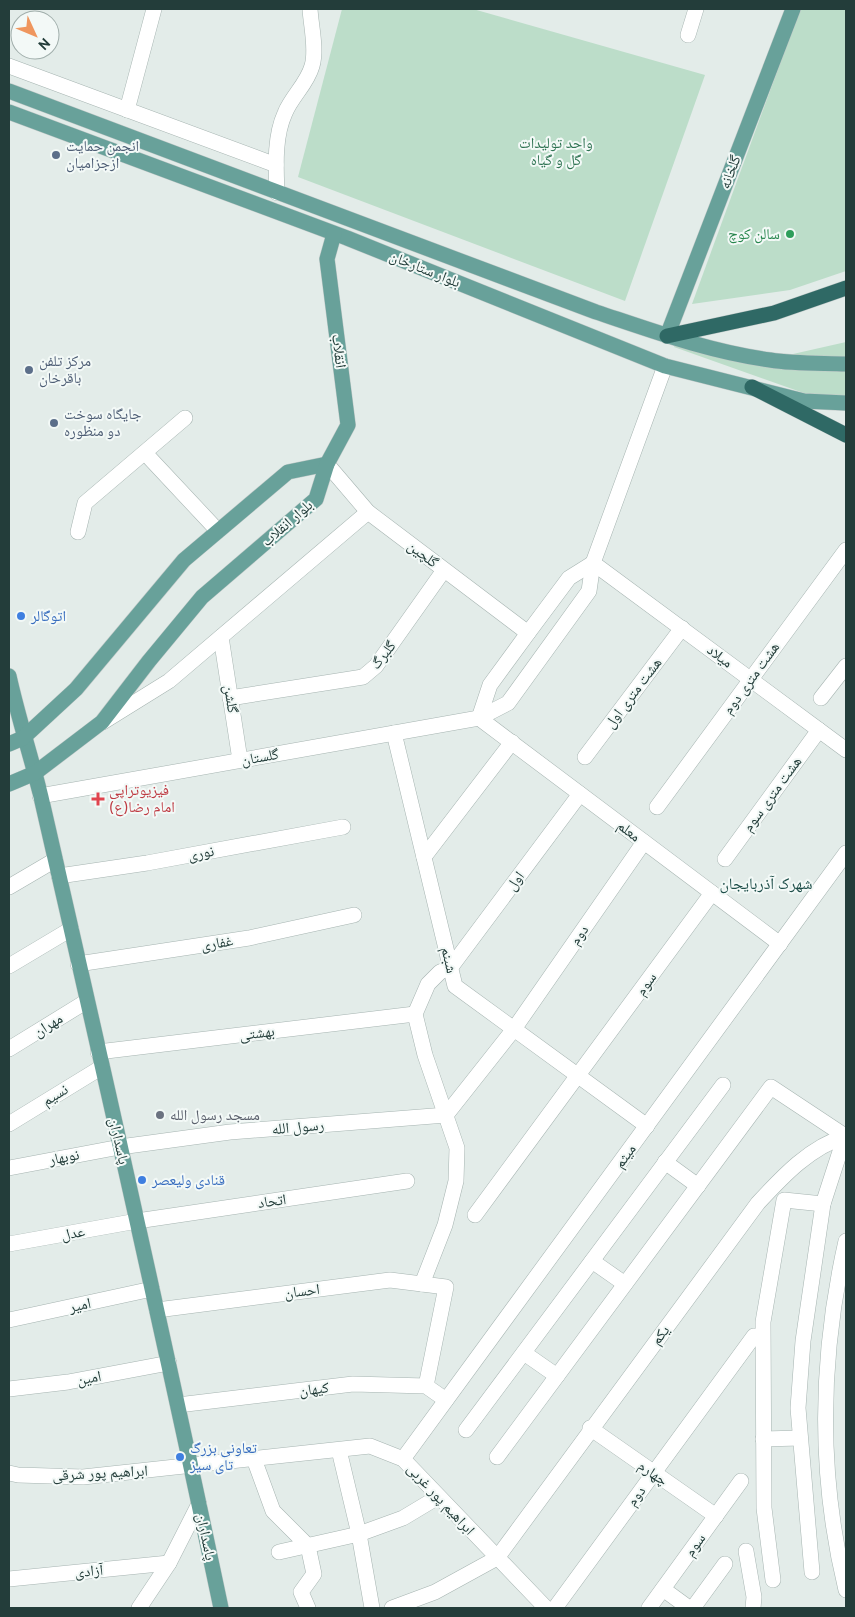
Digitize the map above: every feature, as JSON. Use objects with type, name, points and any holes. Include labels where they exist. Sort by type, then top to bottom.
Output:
[{"type":"highway","points":[[667,336],[774,313],[846,288]]},
{"type":"highway","points":[[752,387],[846,435]]},
{"type":"main road","name":"گلخانه","points":[[667,336],[793,9]]},
{"type":"main road","name":"بلوار ستارخان","points":[[9,91],[596,312],[667,336],[718,350],[771,361],[846,364]]},
{"type":"main road","name":"بلوار ستارخان","points":[[9,112],[334,234],[665,366],[804,401],[846,403]]},
{"type":"main road","name":"انقلاب","points":[[328,464],[348,425],[327,259],[334,234]]},
{"type":"main road","points":[[9,744],[23,738],[76,689],[184,560],[288,472],[328,464]]},
{"type":"main road","name":"بلوار انقلاب","points":[[9,784],[35,773],[102,722],[202,597],[316,499],[328,464]]},
{"type":"main road","name":"پاسداران","points":[[9,676],[23,738],[35,773],[55,860],[169,1363],[221,1608]]},
{"type":"street","points":[[127,110],[154,9]]},
{"type":"street","points":[[277,193],[276,165],[284,114],[296,92],[307,79],[313,64],[310,9]]},
{"type":"street","points":[[688,35],[696,9]]},
{"type":"street","points":[[9,66],[276,165]]},
{"type":"street","name":"گلستان","points":[[40,796],[479,718],[508,703],[589,591],[593,562],[665,366]]},
{"type":"street","points":[[78,532],[86,503],[185,418]]},
{"type":"street","points":[[145,453],[218,531]]},
{"type":"street","name":"گلچین","points":[[328,464],[368,512],[528,633]]},
{"type":"street","points":[[102,722],[169,682],[368,512]]},
{"type":"street","name":"هشت متری دوم","points":[[657,807],[846,550]]},
{"type":"street","points":[[479,718],[490,685],[528,633],[569,578],[593,562]]},
{"type":"street","name":"میلاد","points":[[593,562],[846,750]]},
{"type":"street","name":"گلبرگ","points":[[230,698],[363,677],[376,666],[444,570]]},
{"type":"street","name":"هشت متری اول","points":[[585,757],[682,628]]},
{"type":"street","name":"گلشن","points":[[221,637],[240,760]]},
{"type":"street","points":[[821,698],[846,666]]},
{"type":"street","name":"معلم","points":[[479,718],[780,944]]},
{"type":"street","name":"هشت متری سوم","points":[[725,859],[819,730]]},
{"type":"street","name":"شبنم","points":[[394,733],[455,986],[647,1126]]},
{"type":"street","points":[[424,857],[512,742]]},
{"type":"street","name":"اول","points":[[415,1014],[428,984],[440,972],[451,967],[580,794]]},
{"type":"street","name":"نوری","points":[[58,876],[147,863],[343,827]]},
{"type":"street","name":"دوم","points":[[446,1115],[514,1029],[644,842]]},
{"type":"street","name":"میثم","points":[[403,1459],[846,853]]},
{"type":"street","points":[[9,887],[55,860]]},
{"type":"street","name":"سوم","points":[[475,1215],[712,893]]},
{"type":"street","name":"غفاری","points":[[78,964],[249,938],[354,915]]},
{"type":"street","points":[[9,966],[70,928]]},
{"type":"street","name":"مهران","points":[[9,1049],[87,1001]]},
{"type":"street","points":[[415,1014],[425,1055],[457,1148],[456,1181],[445,1225],[422,1284]]},
{"type":"street","name":"بهشتی","points":[[100,1059],[415,1014]]},
{"type":"street","name":"نسیم","points":[[9,1124],[100,1059]]},
{"type":"street","points":[[466,1430],[723,1085]]},
{"type":"street","points":[[497,1457],[771,1087],[846,1136],[823,1204],[803,1341],[798,1408],[812,1572]]},
{"type":"street","name":"رسول الله","points":[[120,1147],[230,1132],[446,1115]]},
{"type":"street","name":"یکم","points":[[496,1558],[590,1428],[758,1203],[788,1170],[825,1145],[846,1136]]},
{"type":"street","name":"نوبهار","points":[[9,1168],[120,1147]]},
{"type":"street","points":[[666,1162],[698,1186]]},
{"type":"street","name":"اتحاد","points":[[137,1222],[407,1181]]},
{"type":"street","points":[[773,1580],[764,1508],[763,1322],[784,1200],[823,1204]]},
{"type":"street","name":"عدل","points":[[9,1244],[137,1222]]},
{"type":"street","points":[[846,1241],[838,1275],[828,1348],[826,1415],[828,1496],[846,1590]]},
{"type":"street","points":[[592,1261],[625,1284]]},
{"type":"street","name":"احسان","points":[[157,1310],[390,1280],[446,1287],[426,1386]]},
{"type":"street","name":"امیر","points":[[9,1320],[152,1290]]},
{"type":"street","name":"دوم","points":[[555,1608],[754,1336]]},
{"type":"street","points":[[524,1353],[557,1376]]},
{"type":"street","name":"امین","points":[[9,1389],[68,1382],[169,1363]]},
{"type":"street","name":"کیهان","points":[[178,1405],[353,1384],[426,1386]]},
{"type":"street","points":[[426,1386],[446,1400]]},
{"type":"street","name":"چهارم","points":[[590,1428],[653,1474],[716,1516]]},
{"type":"street","points":[[763,1439],[800,1438]]},
{"type":"street","name":"ابراهیم پور غربی","points":[[191,1466],[370,1446],[403,1459],[546,1608]]},
{"type":"street","points":[[339,1450],[359,1534],[372,1608]]},
{"type":"street","points":[[254,1459],[274,1512],[308,1546],[314,1574],[301,1592],[308,1608]]},
{"type":"street","name":"ابراهیم پور شرقی","points":[[12,1476],[83,1477],[191,1466]]},
{"type":"street","name":"سوم","points":[[649,1608],[741,1481]]},
{"type":"street","points":[[279,1552],[359,1534],[403,1518],[438,1496]]},
{"type":"street","points":[[139,1608],[169,1563],[199,1504]]},
{"type":"street","points":[[746,1552],[751,1605]]},
{"type":"street","points":[[392,1608],[435,1592],[496,1558]]},
{"type":"street","name":"آزادی","points":[[9,1579],[169,1563]]},
{"type":"street","points":[[663,1589],[691,1608],[725,1564]]},
{"type":"green space","name":"واحد تولیدات گل و گیاه","points":[[342,9],[473,9],[705,75],[625,301],[298,177]]},
{"type":"green space","points":[[800,9],[846,9],[846,271],[790,290],[692,304]]},
{"type":"green space","points":[[678,340],[733,353],[793,354],[846,342],[846,408],[674,347]]},
{"type":"place","name":"انجمن حمایت ازجزامیان","points":[[56,155]]},
{"type":"place","name":"سالن کوچ","points":[[790,234]]},
{"type":"place","name":"مرکز تلفن باقرخان","points":[[29,370]]},
{"type":"place","name":"جایگاه سوخت دو منظوره","points":[[54,423]]},
{"type":"place","name":"اتوگالر","points":[[21,616]]},
{"type":"place","name":"فیزیوتراپی امام رضا(ع)","points":[[98,799]]},
{"type":"place","name":"مسجد رسول الله","points":[[160,1115]]},
{"type":"place","name":"قنادی ولیعصر","points":[[142,1180]]},
{"type":"place","name":"تعاونی بزرگ تای سیز","points":[[180,1457]]},
{"type":"district","name":"شهرک آذربایجان","points":[[766,883]]}]
